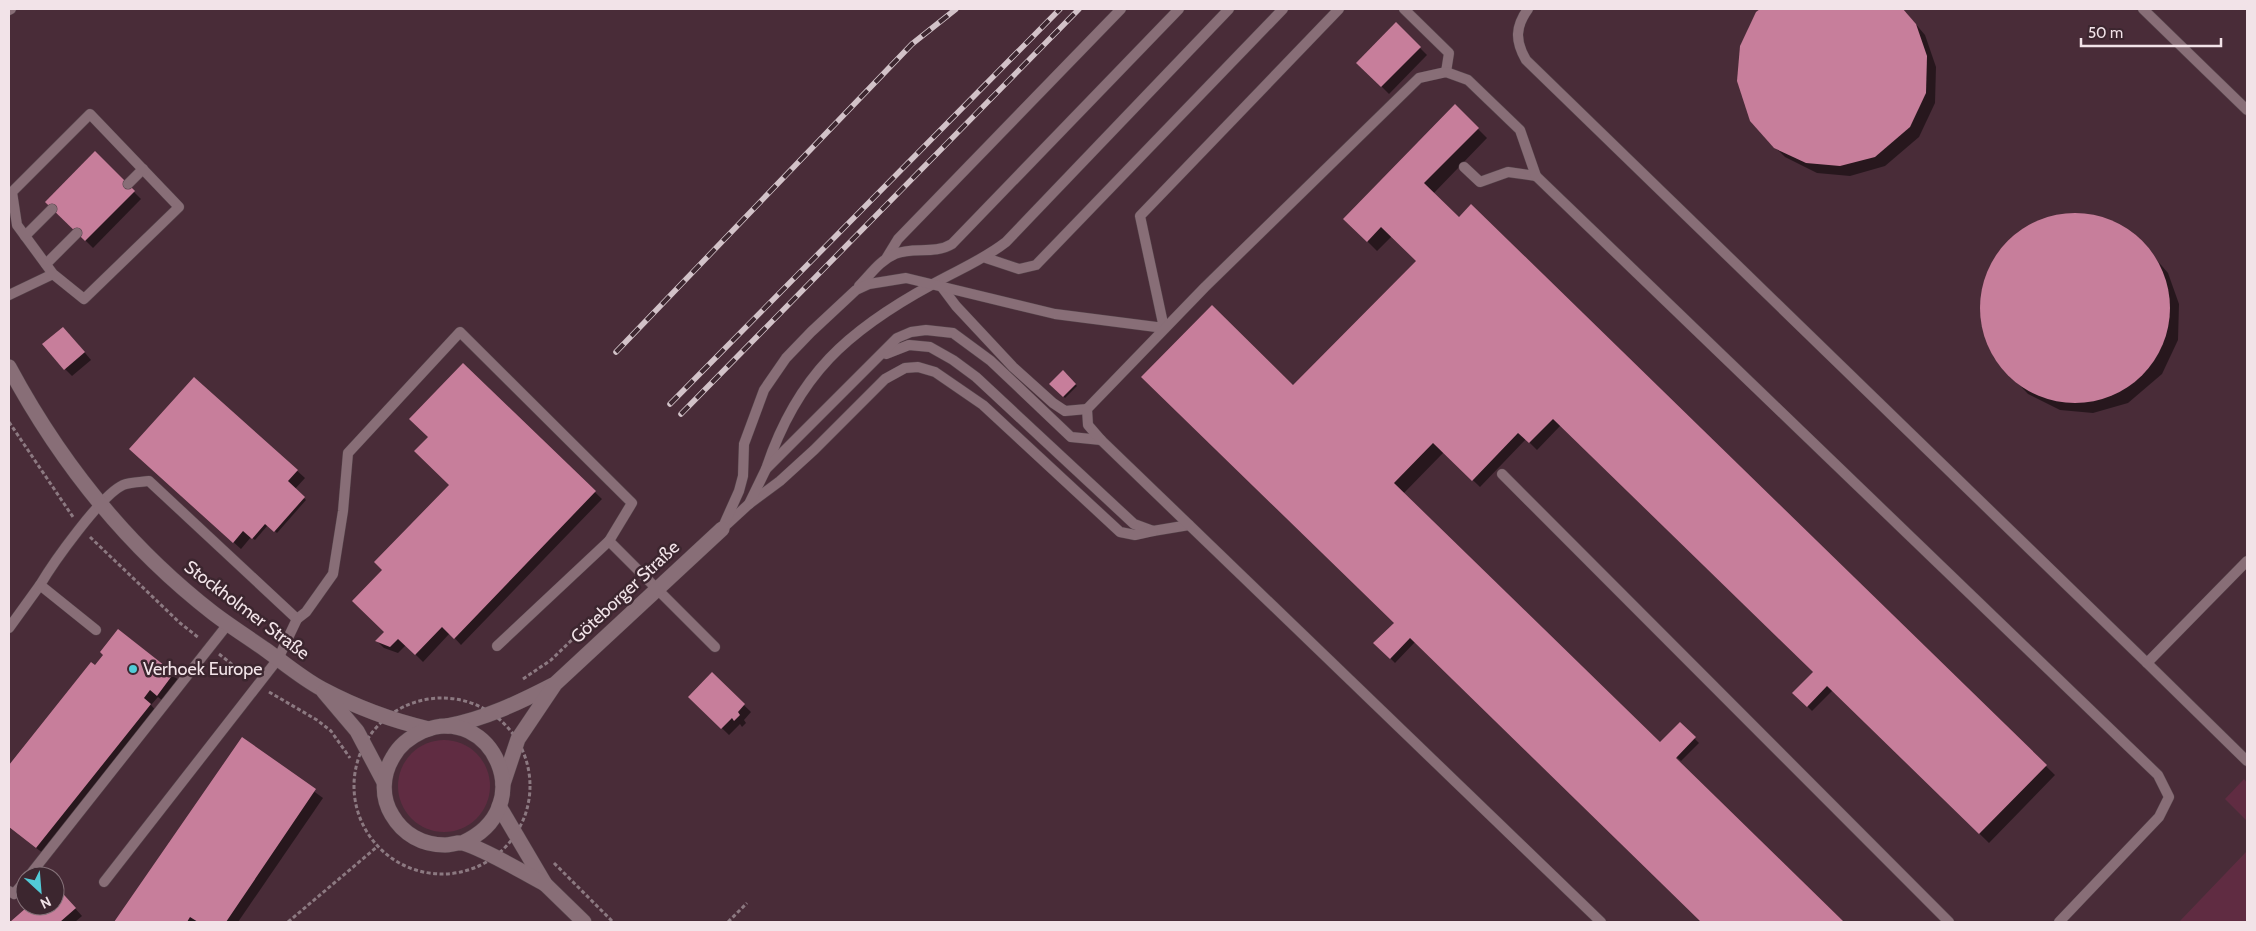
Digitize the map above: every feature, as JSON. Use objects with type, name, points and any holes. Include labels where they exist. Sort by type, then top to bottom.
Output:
[{"type":"street","name":"Stockholmer Straße","points":[[9,367],[60,452],[100,504],[154,562],[190,594],[228,624],[322,689],[387,717],[429,729]]},
{"type":"street","name":"Göteborger Straße","points":[[503,784],[518,739],[555,684],[722,529]]},
{"type":"street","name":"Göteborger Straße","points":[[446,727],[471,722],[520,702],[555,684]]},
{"type":"street","name":"Stockholmer Straße","points":[[322,689],[349,720],[384,782]]},
{"type":"street","name":"Stockholmer Straße","points":[[446,727],[468,732],[486,744],[495,756],[501,769],[503,784],[499,806],[486,828],[475,837],[462,843],[433,845],[407,833],[397,823],[389,810],[384,782],[388,764],[398,748],[412,736],[429,729],[446,727]]},
{"type":"street","name":"Stockholmer Straße","points":[[499,806],[545,884],[584,922]]},
{"type":"street","name":"Stockholmer Straße","points":[[462,843],[545,884]]},
{"type":"lane","points":[[722,529],[739,490],[743,476],[744,444],[764,390],[786,358],[856,290],[886,258],[898,239],[1121,9]]},
{"type":"lane","points":[[886,258],[896,253],[943,250],[952,244],[1179,9]]},
{"type":"lane","points":[[749,504],[766,469],[775,444],[806,385],[825,363],[853,336],[883,314],[986,258],[1006,242],[1229,9]]},
{"type":"lane","points":[[986,258],[1019,269],[1036,265],[1283,9]]},
{"type":"lane","points":[[1164,328],[1140,216],[1339,9]]},
{"type":"lane","points":[[1404,9],[1449,53],[1446,72]]},
{"type":"lane","points":[[1528,9],[1517,30],[1517,40],[1526,60],[2247,761]]},
{"type":"lane","points":[[2143,9],[2247,110]]},
{"type":"lane","points":[[937,285],[1013,367],[1053,403],[1065,410],[1078,411],[1087,409],[1164,328],[1419,78],[1446,72],[1468,80],[1520,130],[1536,176],[2158,775],[2169,797],[2159,817],[2059,922]]},
{"type":"lane","points":[[90,114],[143,170],[179,207],[84,299],[53,274],[17,225],[12,192],[90,114]]},
{"type":"lane","points":[[1464,167],[1480,182],[1508,172],[1536,176]]},
{"type":"lane","points":[[128,184],[143,170]]},
{"type":"lane","points":[[25,236],[52,209]]},
{"type":"lane","points":[[46,264],[77,234]]},
{"type":"lane","points":[[9,295],[53,274]]},
{"type":"lane","points":[[856,290],[869,284],[906,278],[1055,314],[1164,328]]},
{"type":"lane","points":[[766,469],[897,338],[912,332],[940,330],[953,333],[991,361],[1071,437],[1101,440]]},
{"type":"lane","points":[[104,882],[278,658],[297,619],[306,612],[333,574],[343,511],[348,452],[460,332],[632,503],[609,541],[497,646]]},
{"type":"lane","points":[[876,359],[893,350],[909,345],[930,347],[953,360],[976,377],[1114,508],[1134,524],[1153,531]]},
{"type":"lane","points":[[722,529],[814,450],[885,379],[905,368],[918,367],[935,372],[983,405],[1120,532],[1135,535],[1189,525]]},
{"type":"lane","points":[[1087,409],[1088,425],[1101,440],[1602,922]]},
{"type":"lane","points":[[1502,474],[1949,922]]},
{"type":"lane","points":[[9,628],[52,565],[100,504],[122,485],[149,481],[297,619]]},
{"type":"lane","points":[[609,541],[716,647]]},
{"type":"lane","points":[[2147,663],[2247,560]]},
{"type":"lane","points":[[40,585],[96,630]]},
{"type":"lane","points":[[37,866],[228,624]]},
{"type":"path","points":[[518,682],[551,660],[641,574]]},
{"type":"path","points":[[437,698],[473,703],[492,712],[506,724],[518,739],[524,751],[530,777],[530,797],[525,817],[516,835],[506,848],[475,868],[461,872],[433,874],[413,869],[394,860],[378,846],[365,829],[357,809],[354,788],[356,766],[364,744],[387,717],[411,704],[437,698]]},
{"type":"path","points":[[473,703],[481,700]]},
{"type":"path","points":[[525,817],[529,825]]},
{"type":"path","points":[[288,922],[378,846]]},
{"type":"path","points":[[553,862],[613,922]]},
{"type":"path","points":[[728,922],[747,904]]},
{"type":"shaded area","points":[[9,9],[2247,9],[2247,922],[9,922]]},
{"type":"shaded area","points":[[444,740],[462,744],[476,754],[486,768],[490,786],[486,804],[476,818],[462,828],[444,832],[426,828],[412,818],[402,804],[398,786],[402,768],[412,754],[426,744]]},
{"type":"shaded area","points":[[2244,779],[2247,783],[2247,821],[2225,799]]},
{"type":"shaded area","points":[[2247,851],[2247,922],[2179,922]]},
{"type":"building","points":[[1760,9],[1903,9],[1916,24],[1927,56],[1926,93],[1910,127],[1875,157],[1840,166],[1806,163],[1774,148],[1750,121],[1737,81],[1740,46],[1756,12]]},
{"type":"building","points":[[1396,22],[1421,47],[1381,87],[1356,63]]},
{"type":"building","points":[[1455,104],[1479,128],[1424,183],[1459,217],[1471,204],[2047,765],[1979,834],[1827,686],[1807,707],[1792,693],[1813,672],[1553,419],[1529,443],[1518,433],[1472,481],[1433,443],[1394,483],[1660,742],[1680,722],[1696,737],[1676,758],[1844,922],[1701,922],[1410,638],[1390,659],[1373,643],[1394,623],[1141,377],[1212,305],[1293,385],[1416,261],[1381,227],[1367,242],[1343,219]]},
{"type":"building","points":[[95,151],[135,191],[85,241],[45,202]]},
{"type":"building","points":[[2075,213],[2102,217],[2128,229],[2142,241],[2154,255],[2166,281],[2170,308],[2166,335],[2154,361],[2142,375],[2128,387],[2102,399],[2075,403],[2048,399],[2022,387],[2008,375],[1996,361],[1984,335],[1980,308],[1984,281],[1996,255],[2008,241],[2022,229],[2048,217]]},
{"type":"building","points":[[63,327],[85,352],[64,370],[42,344]]},
{"type":"building","points":[[463,363],[596,491],[454,639],[442,627],[415,655],[398,639],[390,647],[375,641],[384,632],[352,601],[382,570],[374,562],[449,485],[414,451],[428,437],[409,419]]},
{"type":"building","points":[[1063,370],[1076,384],[1063,397],[1049,384]]},
{"type":"building","points":[[194,377],[298,470],[288,481],[305,497],[274,532],[265,524],[252,539],[243,531],[233,543],[129,449]]},
{"type":"building","points":[[118,629],[174,673],[157,696],[150,690],[144,698],[151,704],[36,848],[9,827],[9,765],[91,662],[95,665],[103,655],[100,652]]},
{"type":"building","points":[[712,672],[745,704],[738,712],[740,715],[734,721],[732,718],[721,729],[688,697]]},
{"type":"building","points":[[242,737],[316,789],[226,922],[198,922],[190,917],[187,922],[114,922]]},
{"type":"building","points":[[65,896],[76,908],[60,922],[10,922],[17,916],[65,916]]},
{"type":"railway","points":[[616,352],[912,44],[956,9]]},
{"type":"railway","points":[[670,404],[1060,9]]},
{"type":"railway","points":[[681,414],[1079,9]]},
{"type":"place","name":"Verhoek Europe","points":[[133,669]]}]
